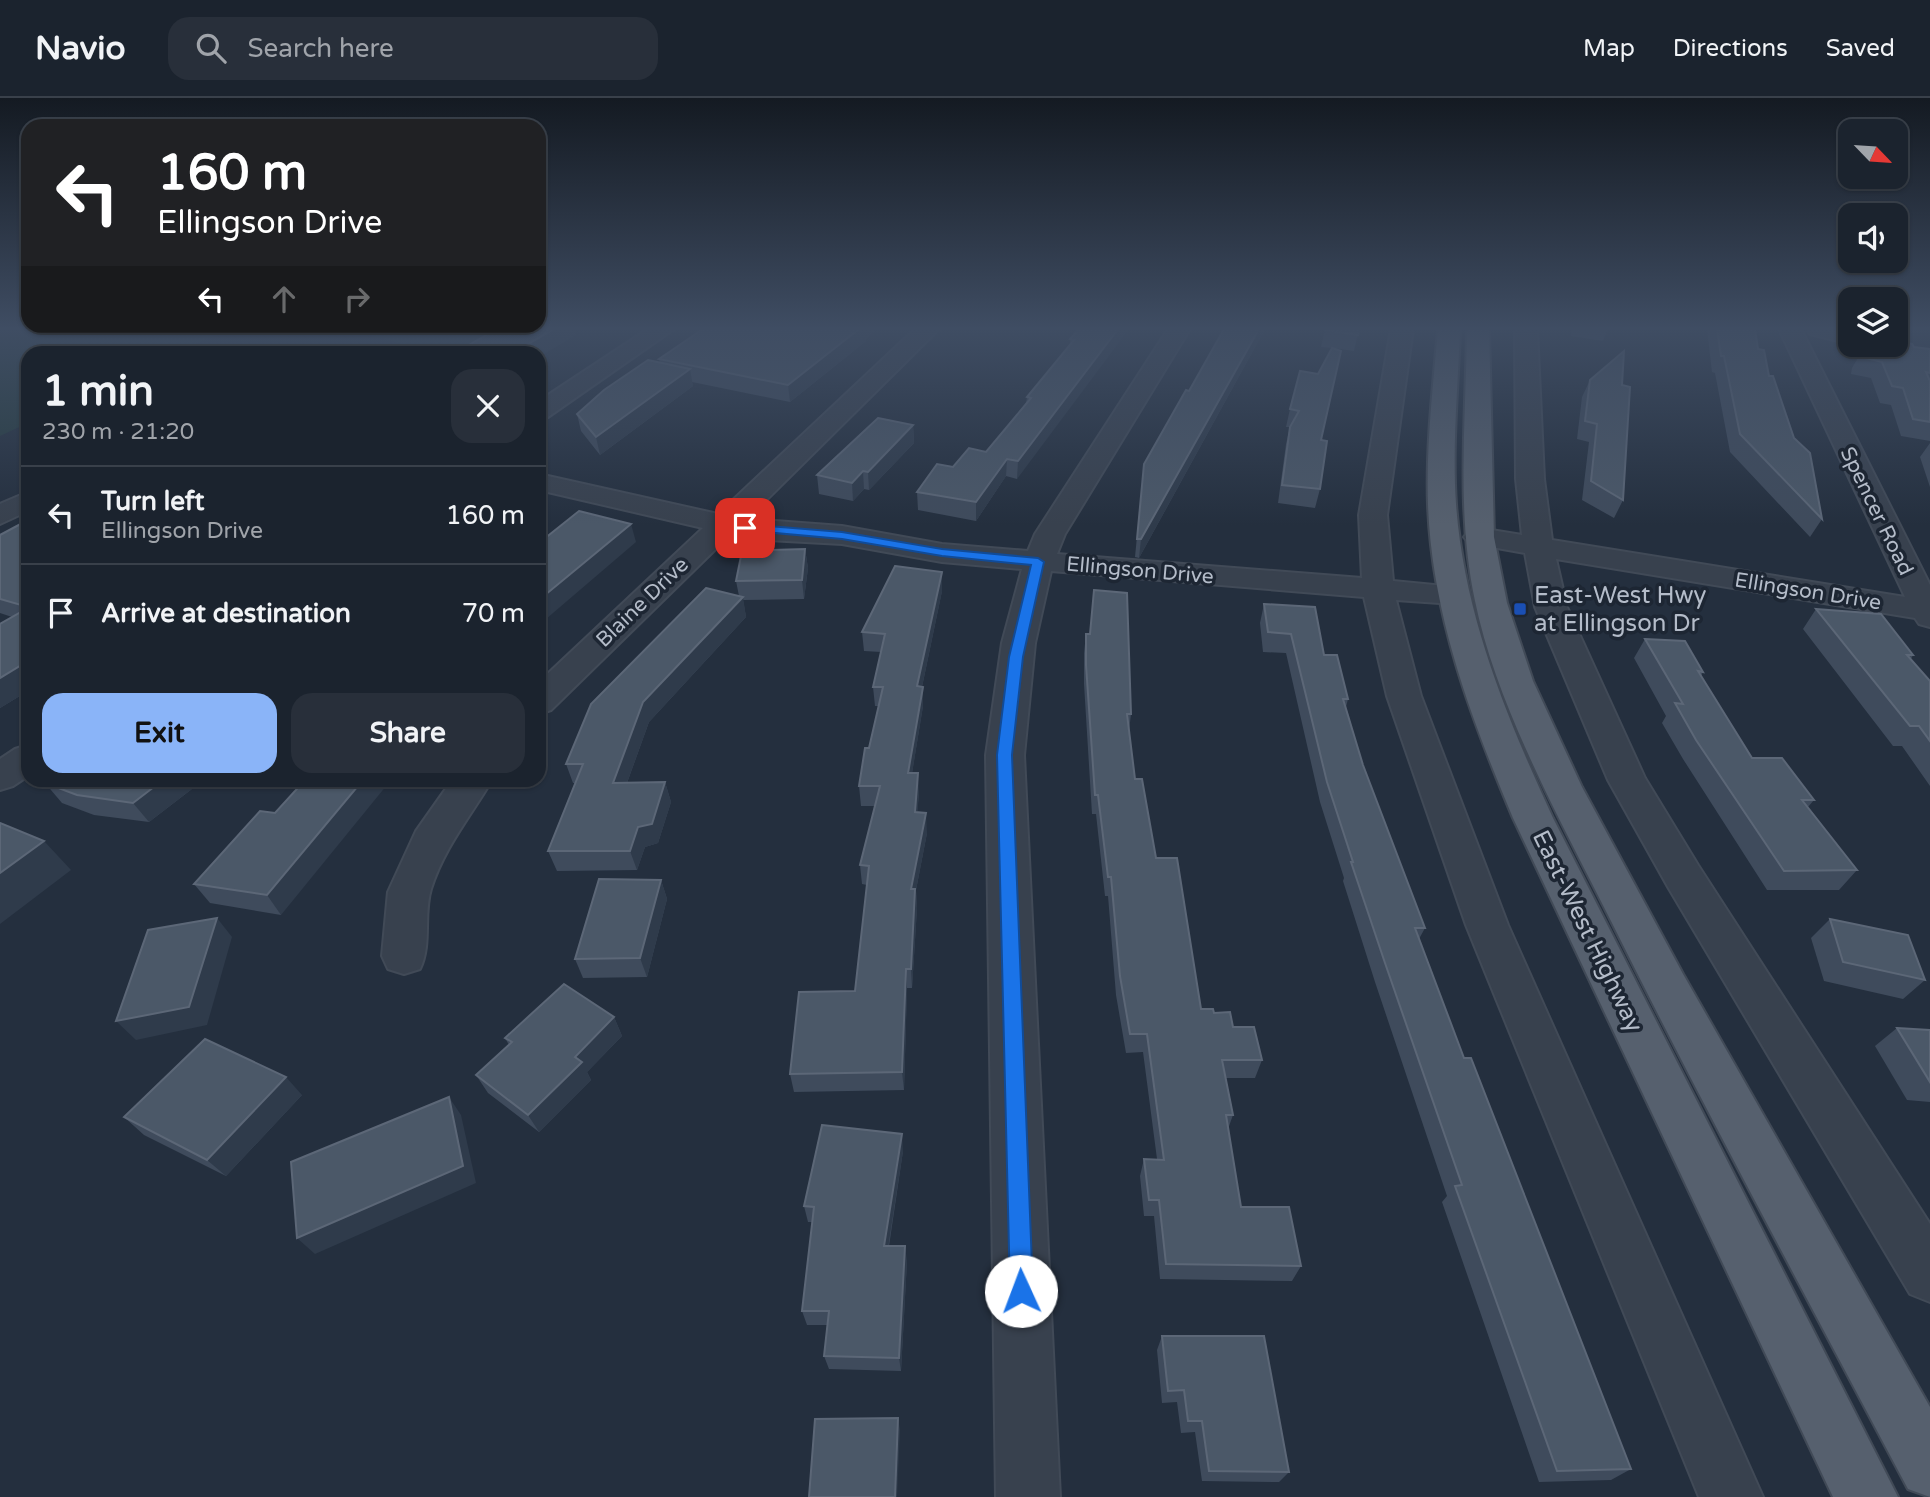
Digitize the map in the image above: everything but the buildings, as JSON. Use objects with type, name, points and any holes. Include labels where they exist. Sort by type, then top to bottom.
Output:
[{"type":"main road","name":"East-West Highway","points":[[1446,394],[1442,504],[1454,595],[1504,753],[1533,818],[1866,1497]]},
{"type":"main road","name":"East-West Highway","points":[[1478,394],[1479,537],[1490,603],[1516,681],[1563,787],[1667,988],[1930,1467]]},
{"type":"street","points":[[546,407],[565,394]]},
{"type":"street","name":"Blaine Drive","points":[[546,695],[859,394]]},
{"type":"street","points":[[1028,1497],[1004,755],[1016,657],[1038,562],[1050,534],[1138,394]]},
{"type":"street","points":[[1392,394],[1373,515],[1378,589],[1404,696],[1487,925],[1731,1497]]},
{"type":"street","points":[[1528,394],[1530,479],[1538,546],[1551,607],[1627,780],[1930,1274]]},
{"type":"street","name":"Spencer Road","points":[[1822,394],[1929,613]]},
{"type":"street","name":"Ellingson Drive","points":[[546,484],[722,524],[768,531],[842,536],[942,552],[1038,562],[1454,595]]},
{"type":"street","points":[[0,515],[21,504]]},
{"type":"street","name":"Ellingson Drive","points":[[1479,537],[1929,613]]},
{"type":"street","points":[[0,777],[21,763]]},
{"type":"street","points":[[404,956],[410,892],[430,842],[468,787]]},
{"type":"green space","points":[[0,394],[21,394],[21,426],[0,436]]},
{"type":"place","name":"East-West Hwy at Ellingson Dr","points":[[1520,609]]},
{"type":"route","points":[[745,528],[869,539],[942,552],[1038,562],[1016,657],[1004,755],[1021,1291]]}]
